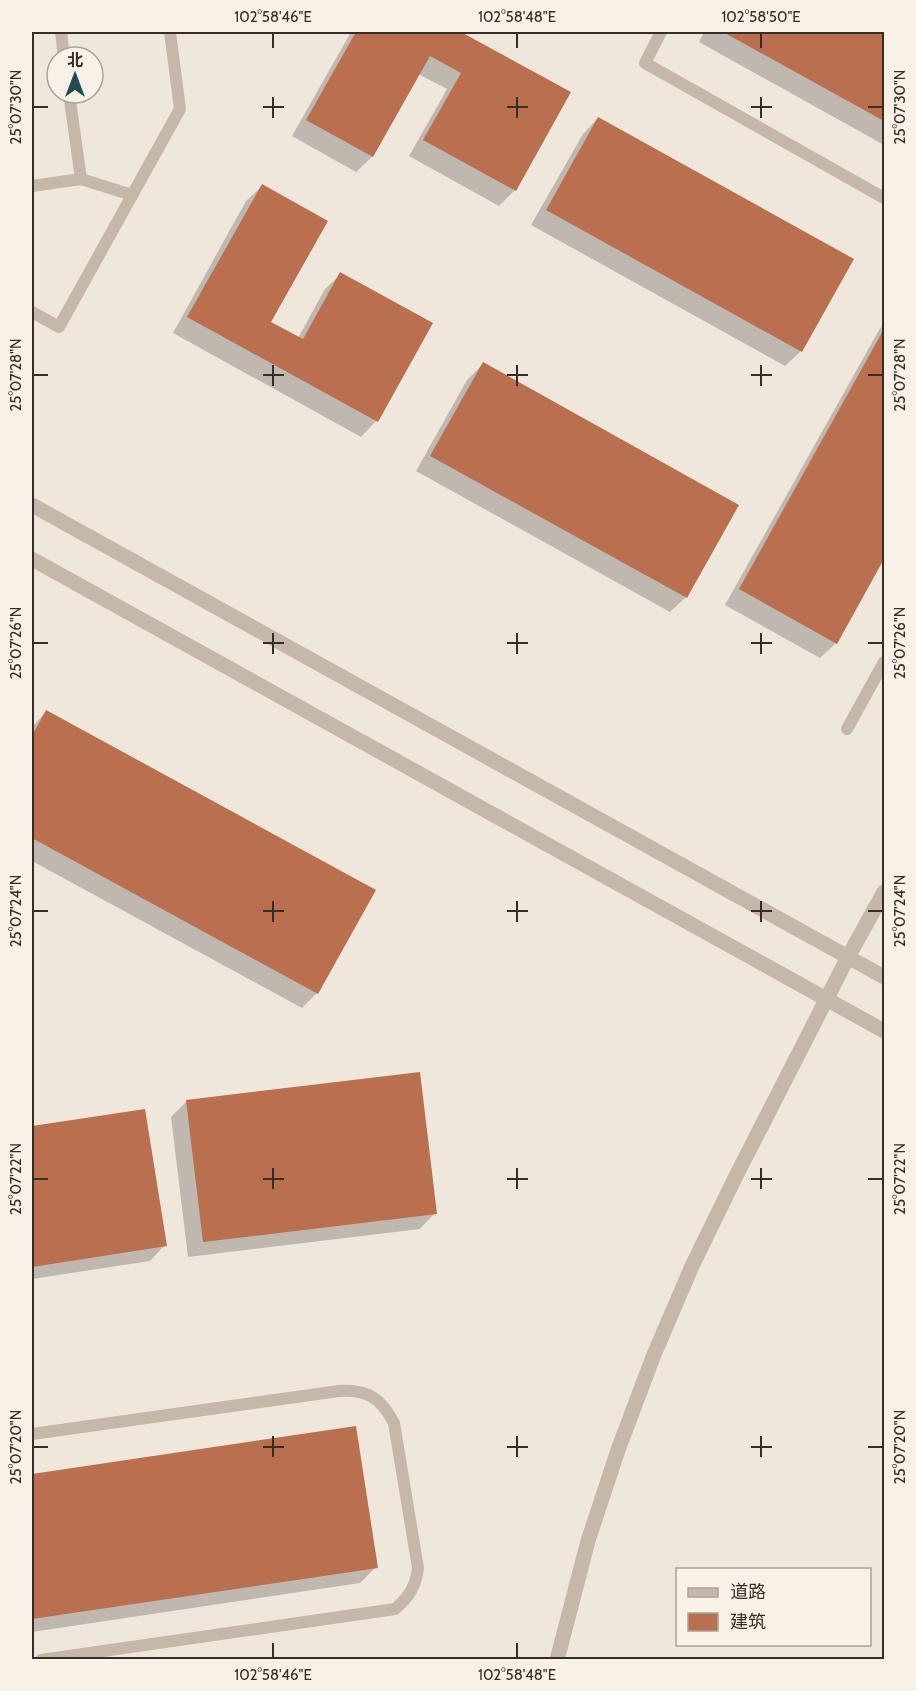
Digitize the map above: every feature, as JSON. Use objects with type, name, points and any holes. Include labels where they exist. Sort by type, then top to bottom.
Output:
[{"type":"street","points":[[32,505],[885,977]]},
{"type":"street","points":[[33,562],[885,1031]]},
{"type":"street","points":[[557,1659],[588,1540],[652,1357],[697,1256],[780,1088],[848,957],[885,892]]},
{"type":"lane","points":[[32,312],[58,327],[180,109],[170,32]]},
{"type":"lane","points":[[661,32],[645,63],[885,198]]},
{"type":"lane","points":[[71,105],[81,179]]},
{"type":"lane","points":[[32,186],[81,179],[132,195]]},
{"type":"lane","points":[[848,729],[885,662]]},
{"type":"lane","points":[[32,1434],[339,1391],[353,1390],[366,1394],[379,1401],[388,1411],[394,1423],[418,1568],[413,1590],[395,1609],[41,1659]]},
{"type":"building","points":[[356,32],[461,32],[571,92],[516,191],[423,140],[461,73],[430,56],[373,157],[306,120]]},
{"type":"building","points":[[723,32],[884,32],[884,121]]},
{"type":"building","points":[[598,117],[854,259],[802,352],[546,210]]},
{"type":"building","points":[[262,184],[328,221],[271,322],[303,339],[340,272],[433,323],[378,422],[187,317]]},
{"type":"building","points":[[884,329],[884,559],[837,644],[739,589]]},
{"type":"building","points":[[483,362],[739,505],[687,598],[430,456]]},
{"type":"building","points":[[46,710],[376,890],[318,994],[32,838],[32,736]]},
{"type":"building","points":[[420,1072],[437,1214],[203,1242],[186,1100]]},
{"type":"building","points":[[145,1109],[167,1246],[32,1267],[32,1126]]},
{"type":"building","points":[[356,1426],[378,1568],[32,1619],[32,1474]]}]
